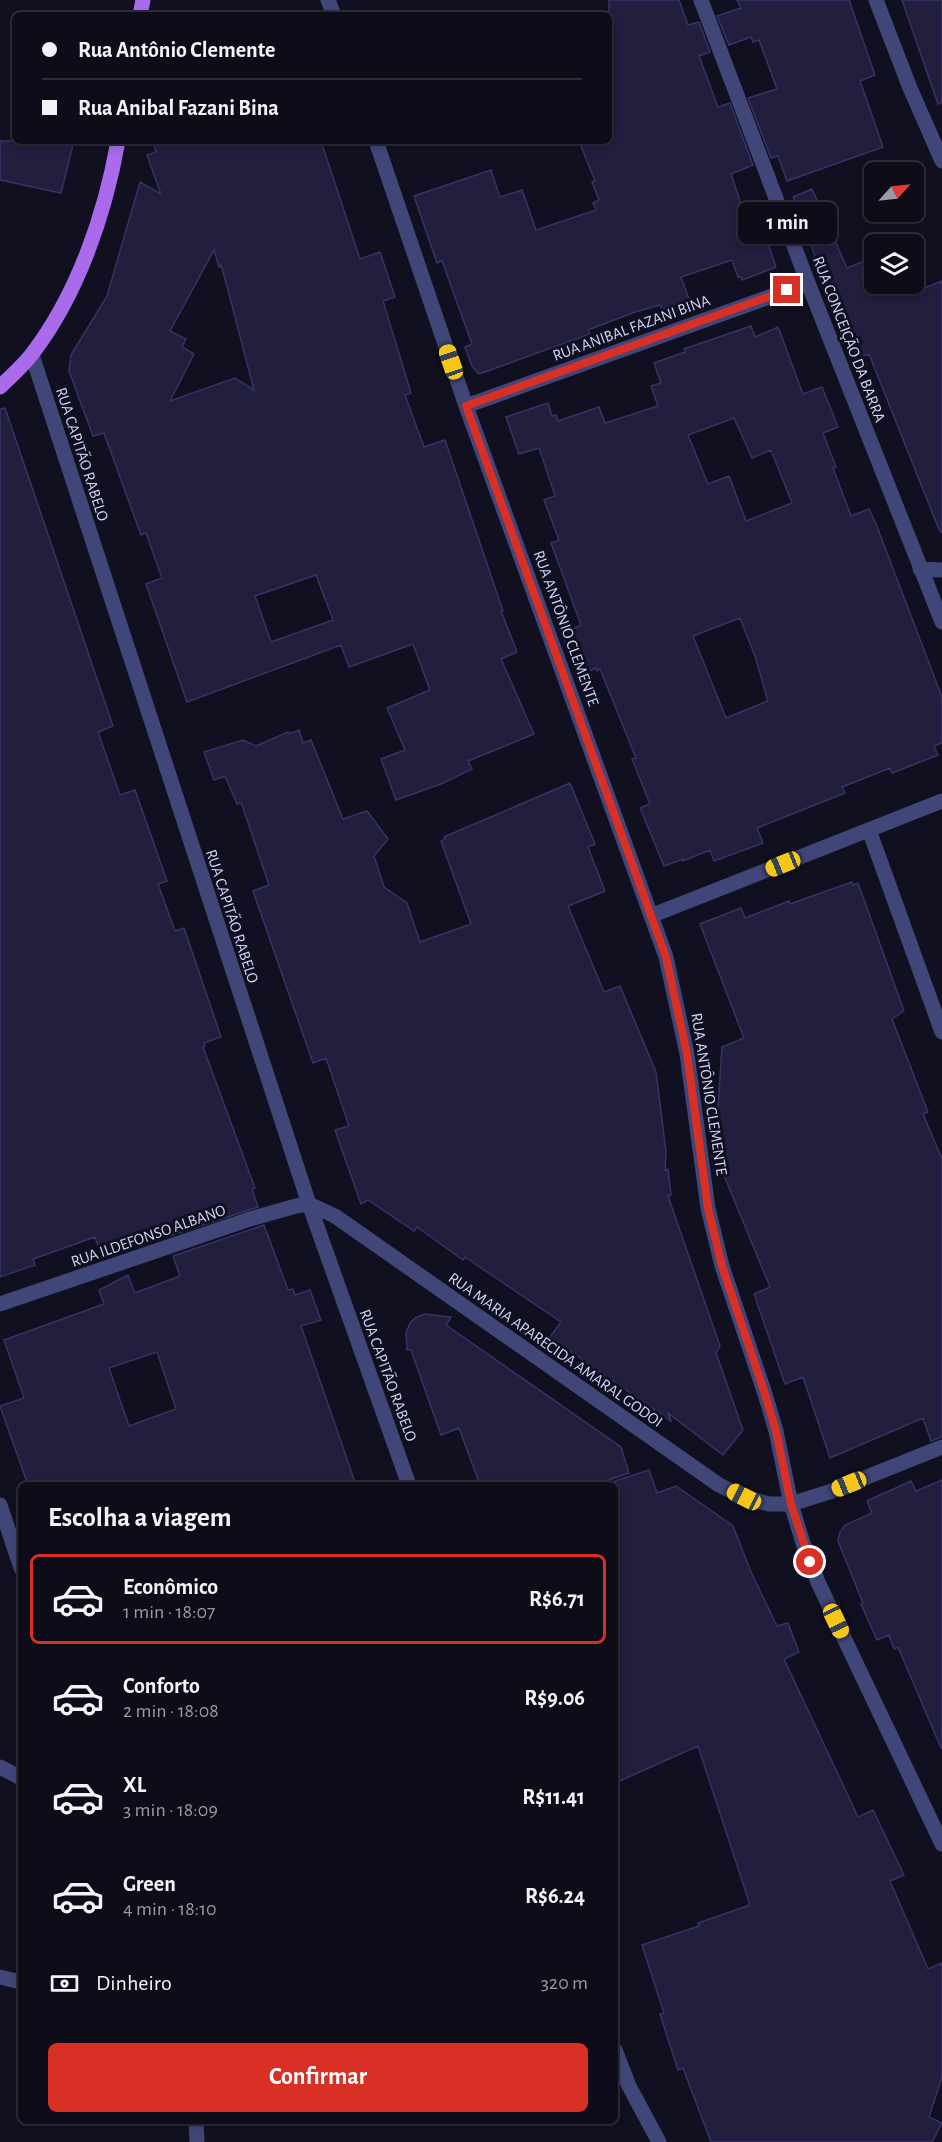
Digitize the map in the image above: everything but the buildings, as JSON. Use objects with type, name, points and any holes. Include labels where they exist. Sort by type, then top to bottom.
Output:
[{"type":"main road","points":[[0,387],[32,355],[66,300],[103,202],[117,144]]},
{"type":"street","name":"RUA CONCEIÇÃO DA BARRA","points":[[701,0],[808,283],[942,622]]},
{"type":"street","points":[[876,0],[910,88],[942,161]]},
{"type":"street","name":"RUA ANTÔNIO CLEMENTE","points":[[377,144],[466,406],[653,915],[666,957],[687,1054],[708,1208],[722,1266],[776,1431],[791,1504],[818,1582],[942,1844]]},
{"type":"street","name":"RUA ANIBAL FAZANI BINA","points":[[466,406],[808,283]]},
{"type":"street","name":"RUA CAPITÃO RABELO","points":[[32,355],[309,1204],[409,1482]]},
{"type":"street","points":[[921,569],[942,570]]},
{"type":"street","points":[[653,915],[942,801]]},
{"type":"street","points":[[869,830],[942,1032]]},
{"type":"street","name":"RUA ILDEFONSO ALBANO","points":[[0,1304],[250,1219],[309,1204]]},
{"type":"street","name":"RUA MARIA APARECIDA AMARAL GODOI","points":[[309,1204],[335,1216],[719,1485],[744,1497],[769,1504],[791,1504]]},
{"type":"street","points":[[791,1504],[832,1491],[942,1447]]},
{"type":"street","points":[[0,1505],[18,1559]]},
{"type":"street","points":[[0,1767],[18,1776]]},
{"type":"street","points":[[0,1977],[18,1981]]},
{"type":"street","points":[[618,2058],[629,2086],[659,2142]]},
{"type":"street","points":[[196,2124],[197,2142]]},
{"type":"route","points":[[787,290],[466,406],[653,915],[666,957],[687,1054],[708,1208],[722,1266],[776,1431],[791,1504],[810,1562]]}]
